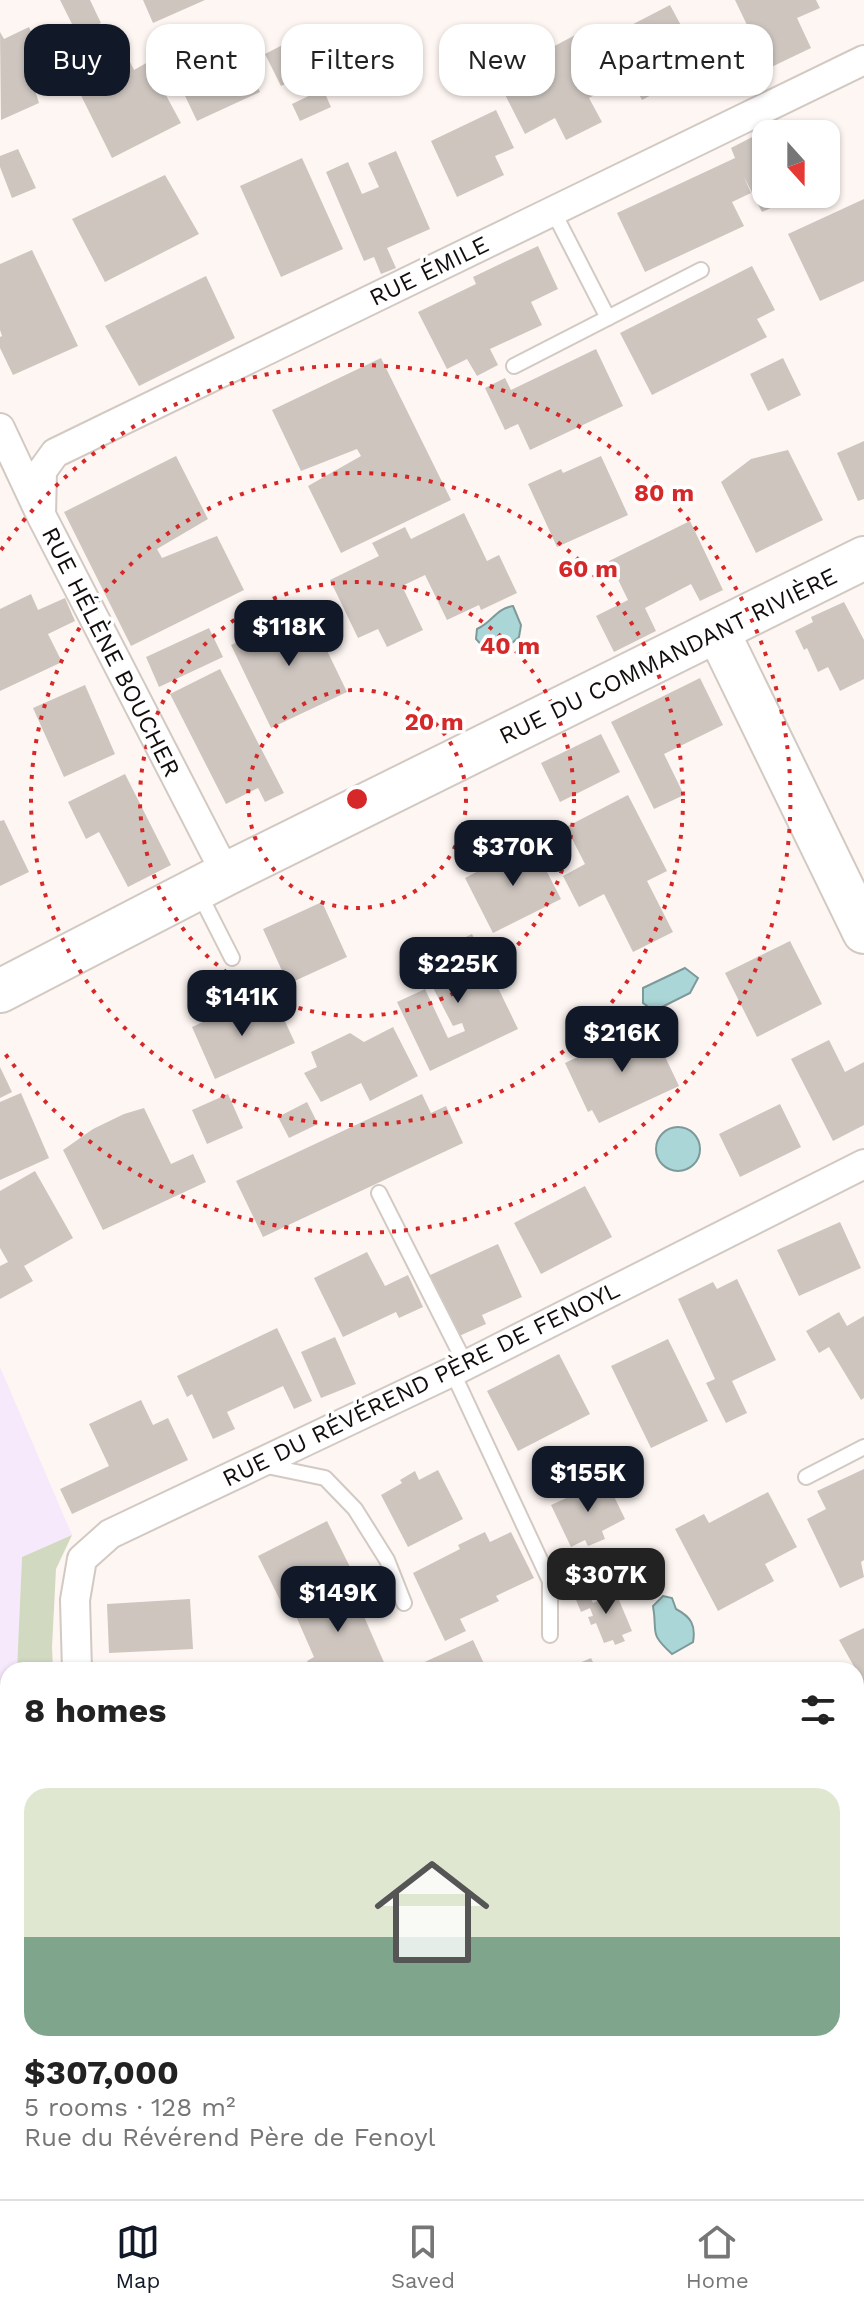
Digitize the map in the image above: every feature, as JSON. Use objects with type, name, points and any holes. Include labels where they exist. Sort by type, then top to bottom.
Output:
[{"type":"street","name":"RUE ÉMILE","points":[[41,515],[42,471],[55,453],[864,60]]},
{"type":"street","name":"RUE HÉLÈNE BOUCHER","points":[[0,428],[211,882]]},
{"type":"street","name":"RUE DU COMMANDANT RIVIÈRE","points":[[0,991],[211,882],[864,558]]},
{"type":"street","points":[[718,632],[848,886],[864,932]]},
{"type":"street","name":"RUE DU RÉVÉREND PÈRE DE FENOYL","points":[[77,1662],[75,1600],[82,1559],[110,1534],[459,1368],[864,1164]]},
{"type":"lane","points":[[553,211],[608,318]]},
{"type":"lane","points":[[514,366],[701,270]]},
{"type":"lane","points":[[211,882],[232,958]]},
{"type":"lane","points":[[379,1193],[459,1368],[550,1581],[550,1635]]},
{"type":"lane","points":[[806,1477],[864,1447]]},
{"type":"lane","points":[[258,1464],[325,1478],[355,1509],[387,1560],[404,1603]]},
{"type":"shaded area","points":[[0,1367],[72,1535],[22,1557],[17,1662],[0,1662]]},
{"type":"green space","points":[[72,1535],[56,1569],[53,1662],[17,1662],[22,1557]]},
{"type":"water","points":[[513,606],[521,625],[519,637],[512,643],[505,637],[485,649],[476,639],[477,629],[502,610]]},
{"type":"water","points":[[685,968],[698,978],[690,993],[654,1011],[643,1003],[643,988]]},
{"type":"water","points":[[678,1127],[693,1134],[700,1149],[693,1164],[678,1171],[663,1164],[656,1149],[663,1134]]},
{"type":"water","points":[[663,1596],[672,1598],[676,1609],[689,1618],[694,1631],[693,1642],[672,1654],[655,1632],[653,1606]]},
{"type":"building","points":[[60,0],[90,0],[101,23],[72,24]]},
{"type":"building","points":[[143,0],[205,0],[153,23]]},
{"type":"building","points":[[735,0],[816,0],[820,8],[797,18],[811,48],[773,66],[773,24],[747,24]]},
{"type":"building","points":[[670,5],[680,24],[633,24]]},
{"type":"building","points":[[24,29],[24,96],[37,96],[39,103],[1,120],[0,32],[4,39]]},
{"type":"building","points":[[571,37],[571,96],[593,96],[589,98],[602,122],[566,140],[555,118],[525,134],[506,96],[555,96],[555,46]]},
{"type":"building","points":[[281,46],[281,86],[265,54]]},
{"type":"building","points":[[130,62],[134,70],[146,63],[146,96],[166,96],[181,123],[112,158],[81,96],[130,96]]},
{"type":"building","points":[[185,96],[251,96],[197,121]]},
{"type":"building","points":[[309,96],[326,96],[331,107],[300,121],[292,104]]},
{"type":"building","points":[[496,110],[514,148],[495,156],[504,175],[457,197],[431,141]]},
{"type":"building","points":[[752,137],[752,193],[744,177],[751,193],[732,202],[744,226],[645,272],[617,213],[735,158],[731,148]]},
{"type":"building","points":[[18,149],[36,188],[12,198],[0,167],[0,156]]},
{"type":"building","points":[[396,151],[430,229],[387,248],[396,268],[381,274],[374,257],[364,261],[326,172],[348,162],[362,194],[379,187],[368,163]]},
{"type":"building","points":[[302,158],[343,249],[281,277],[240,186]]},
{"type":"building","points":[[165,175],[199,234],[105,282],[72,219]]},
{"type":"building","points":[[864,199],[864,281],[820,301],[788,234]]},
{"type":"building","points":[[538,246],[558,289],[531,302],[542,325],[490,349],[498,365],[477,376],[467,359],[447,369],[418,312],[476,284],[473,277]]},
{"type":"building","points":[[32,250],[78,346],[13,375],[0,348],[0,264]]},
{"type":"building","points":[[752,266],[775,310],[757,319],[767,337],[652,395],[620,333]]},
{"type":"building","points":[[206,276],[235,338],[139,386],[105,326]]},
{"type":"building","points":[[596,349],[623,406],[530,450],[518,424],[505,430],[485,388],[505,378],[511,390]]},
{"type":"building","points":[[381,358],[451,500],[341,553],[308,486],[361,456],[357,449],[301,471],[272,410]]},
{"type":"building","points":[[783,358],[801,395],[768,411],[750,374]]},
{"type":"building","points":[[864,441],[864,499],[858,501],[837,453]]},
{"type":"building","points":[[788,450],[823,520],[756,553],[721,482],[751,459]]},
{"type":"building","points":[[176,456],[208,519],[157,549],[162,558],[217,536],[244,590],[131,646],[64,512]]},
{"type":"building","points":[[601,456],[628,515],[557,547],[528,484]]},
{"type":"building","points":[[464,513],[487,561],[499,555],[517,593],[481,610],[479,605],[447,620],[425,575],[402,586],[423,630],[387,647],[378,629],[358,638],[330,580],[379,556],[372,543],[405,527],[411,539]]},
{"type":"building","points":[[690,521],[723,590],[700,601],[691,584],[645,608],[656,631],[614,652],[596,616],[628,600],[609,561]]},
{"type":"building","points":[[31,594],[38,610],[65,598],[75,621],[48,634],[62,662],[0,691],[0,609]]},
{"type":"building","points":[[844,602],[864,640],[864,679],[840,691],[828,667],[818,672],[795,631],[813,622],[811,617]]},
{"type":"building","points":[[307,609],[347,692],[271,728],[231,645]]},
{"type":"building","points":[[209,628],[223,657],[159,687],[146,657]]},
{"type":"building","points":[[220,669],[284,793],[265,802],[258,788],[226,804],[170,694]]},
{"type":"building","points":[[700,678],[723,725],[664,754],[684,795],[654,809],[611,722]]},
{"type":"building","points":[[85,685],[115,754],[64,777],[33,708]]},
{"type":"building","points":[[601,734],[620,772],[560,802],[541,763]]},
{"type":"building","points":[[125,774],[171,865],[128,887],[99,832],[86,839],[68,802]]},
{"type":"building","points":[[628,795],[667,871],[647,881],[673,932],[633,952],[604,894],[579,907],[563,876],[585,864],[566,827]]},
{"type":"building","points":[[4,820],[29,872],[0,886],[0,821]]},
{"type":"building","points":[[532,843],[561,899],[493,933],[465,878]]},
{"type":"building","points":[[322,902],[347,957],[288,984],[263,929]]},
{"type":"building","points":[[472,934],[518,1029],[430,1071],[397,1002],[425,989],[448,1038],[465,1031],[462,1023],[453,1026],[430,982],[436,980],[425,957]]},
{"type":"building","points":[[790,941],[822,1004],[757,1037],[725,973]]},
{"type":"building","points":[[261,1005],[264,1014],[278,1006],[295,1043],[215,1079],[192,1027],[233,1008],[237,1017]]},
{"type":"building","points":[[649,1023],[679,1086],[599,1123],[592,1110],[588,1112],[565,1063]]},
{"type":"building","points":[[393,1027],[418,1076],[370,1101],[361,1083],[321,1102],[304,1073],[317,1067],[311,1052],[350,1033],[364,1042]]},
{"type":"building","points":[[829,1040],[845,1072],[864,1062],[864,1125],[833,1141],[791,1059]]},
{"type":"building","points":[[0,1067],[12,1092],[0,1098]]},
{"type":"building","points":[[21,1093],[49,1158],[0,1180],[0,1102]]},
{"type":"building","points":[[228,1094],[243,1128],[207,1144],[192,1110]]},
{"type":"building","points":[[422,1094],[431,1113],[446,1106],[463,1143],[263,1237],[236,1181]]},
{"type":"building","points":[[307,1102],[318,1124],[289,1138],[278,1117]]},
{"type":"building","points":[[780,1104],[801,1147],[740,1177],[719,1134]]},
{"type":"building","points":[[144,1108],[171,1164],[193,1154],[206,1182],[103,1230],[63,1150],[93,1129]]},
{"type":"building","points":[[35,1171],[73,1238],[24,1266],[33,1281],[0,1299],[0,1266],[8,1262],[0,1248],[0,1191]]},
{"type":"building","points":[[585,1186],[612,1237],[541,1274],[514,1223]]},
{"type":"building","points":[[840,1222],[861,1268],[799,1296],[777,1250]]},
{"type":"building","points":[[498,1244],[522,1297],[482,1315],[486,1324],[457,1337],[428,1276]]},
{"type":"building","points":[[367,1252],[385,1286],[408,1275],[423,1307],[399,1318],[396,1312],[343,1337],[314,1278]]},
{"type":"building","points":[[737,1279],[776,1360],[732,1381],[747,1413],[726,1423],[706,1383],[715,1379],[678,1299],[713,1282],[717,1289]]},
{"type":"building","points":[[839,1312],[847,1326],[864,1316],[864,1398],[861,1400],[829,1347],[819,1353],[806,1331]]},
{"type":"building","points":[[277,1328],[312,1401],[294,1409],[283,1386],[227,1412],[235,1429],[213,1439],[192,1394],[187,1397],[177,1376]]},
{"type":"building","points":[[335,1337],[356,1384],[321,1398],[301,1352]]},
{"type":"building","points":[[668,1339],[708,1421],[651,1448],[611,1366]]},
{"type":"building","points":[[559,1354],[590,1414],[518,1451],[487,1391]]},
{"type":"building","points":[[141,1400],[153,1425],[168,1418],[188,1460],[72,1514],[60,1489],[109,1466],[89,1424]]},
{"type":"building","points":[[864,1469],[864,1560],[861,1562],[864,1577],[840,1588],[807,1519],[826,1509],[817,1491]]},
{"type":"building","points":[[438,1470],[463,1519],[408,1547],[381,1495],[415,1471],[419,1480]]},
{"type":"building","points":[[606,1480],[625,1519],[602,1531],[605,1539],[588,1546],[585,1540],[571,1547],[551,1505]]},
{"type":"building","points":[[768,1492],[797,1547],[765,1564],[774,1581],[718,1611],[675,1529],[704,1514],[709,1523]]},
{"type":"building","points":[[327,1521],[352,1571],[283,1606],[258,1556]]},
{"type":"building","points":[[485,1532],[490,1542],[511,1532],[534,1578],[496,1596],[499,1601],[460,1619],[466,1631],[445,1641],[413,1573],[460,1549],[458,1545]]},
{"type":"building","points":[[339,1586],[349,1609],[359,1605],[384,1662],[307,1662],[314,1657],[292,1607]]},
{"type":"building","points":[[587,1589],[593,1603],[616,1593],[632,1631],[622,1635],[625,1641],[615,1645],[613,1640],[604,1643],[596,1623],[591,1625],[588,1617],[593,1616],[590,1608],[581,1612],[574,1595]]},
{"type":"building","points":[[190,1599],[193,1649],[109,1653],[107,1604]]},
{"type":"building","points":[[864,1628],[864,1662],[851,1662],[839,1640]]},
{"type":"building","points":[[473,1640],[483,1662],[425,1662]]}]
